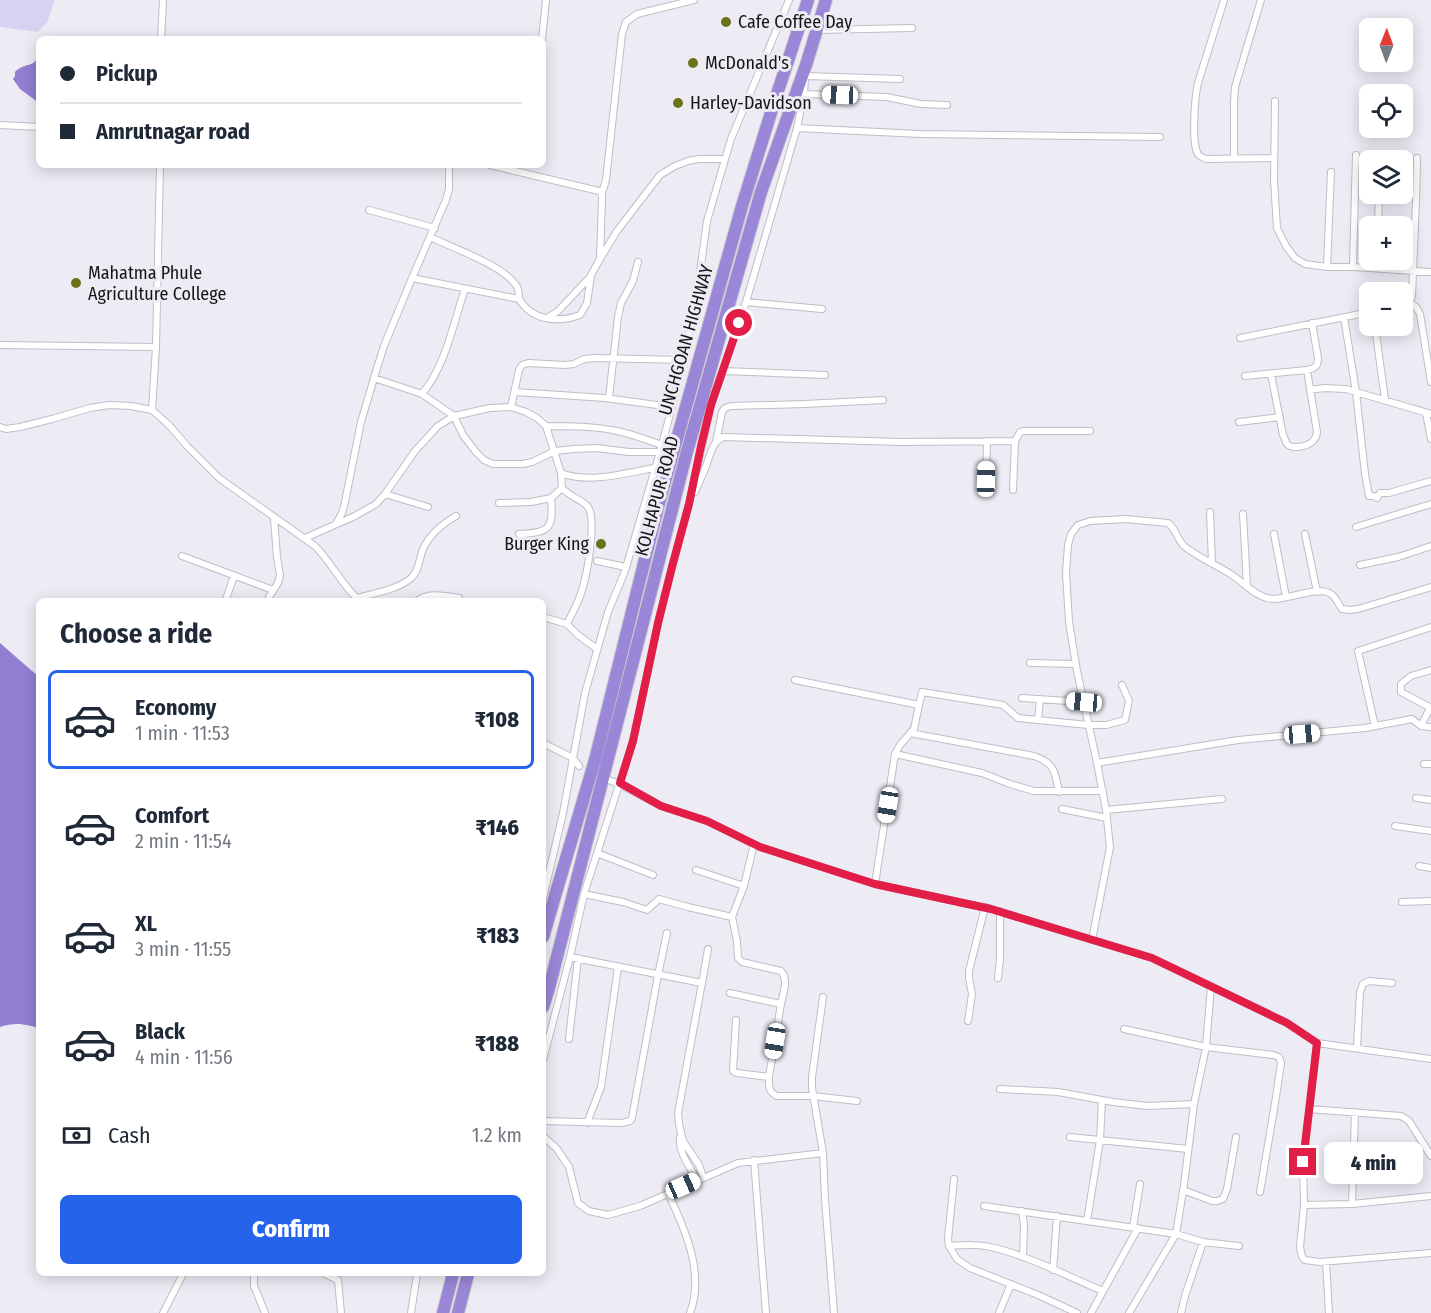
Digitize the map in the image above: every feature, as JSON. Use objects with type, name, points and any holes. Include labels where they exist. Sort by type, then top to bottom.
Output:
[{"type":"highway","name":"UNCHGOAN HIGHWAY","points":[[546,927],[595,760],[658,507],[742,206],[808,0]]},
{"type":"highway","name":"KOLHAPUR ROAD","points":[[546,997],[686,455],[761,192],[806,70],[826,0]]},
{"type":"highway","points":[[443,1313],[452,1276]]},
{"type":"highway","points":[[458,1313],[467,1276]]},
{"type":"street","points":[[161,36],[163,0]]},
{"type":"street","points":[[542,36],[546,0]]},
{"type":"street","points":[[600,259],[602,193],[606,180],[622,34],[626,22],[637,14],[691,0]]},
{"type":"street","points":[[546,885],[563,813],[585,693],[608,612],[626,567],[684,360],[695,305],[707,221],[741,113],[789,0]]},
{"type":"street","points":[[1224,0],[1198,82],[1195,107],[1197,153],[1206,159],[1274,158]]},
{"type":"street","points":[[1234,159],[1235,87],[1261,0]]},
{"type":"street","points":[[817,30],[912,28]]},
{"type":"street","points":[[569,1039],[574,957],[584,894],[633,741],[658,623],[689,504],[711,405],[746,302],[797,128],[806,70],[900,79]]},
{"type":"street","points":[[804,94],[887,97],[921,104],[947,105]]},
{"type":"street","points":[[1275,100],[1274,158],[1277,228],[1286,246],[1295,258],[1305,264],[1359,268]]},
{"type":"street","points":[[0,125],[36,127]]},
{"type":"street","points":[[797,128],[920,134],[1160,137]]},
{"type":"street","points":[[1353,267],[1356,155]]},
{"type":"street","points":[[1413,282],[1417,158]]},
{"type":"street","points":[[546,318],[558,311],[591,275],[617,231],[660,176],[688,161],[725,159]]},
{"type":"street","points":[[152,410],[156,347],[160,168]]},
{"type":"street","points":[[336,524],[345,502],[361,422],[384,346],[446,200],[449,189],[448,168]]},
{"type":"street","points":[[502,168],[602,193]]},
{"type":"street","points":[[525,174],[526,168]]},
{"type":"street","points":[[1327,267],[1331,172]]},
{"type":"street","points":[[369,210],[435,228]]},
{"type":"street","points":[[430,237],[493,266],[510,278],[518,288],[519,299],[524,307],[532,314],[546,318],[572,318],[580,315],[587,303],[591,275]]},
{"type":"street","points":[[609,398],[618,317],[621,303],[633,281],[638,262]]},
{"type":"street","points":[[1413,270],[1431,272]]},
{"type":"street","points":[[412,278],[519,299]]},
{"type":"street","points":[[422,394],[433,381],[440,367],[465,289]]},
{"type":"street","points":[[746,302],[822,309]]},
{"type":"street","points":[[1413,305],[1420,314],[1431,382]]},
{"type":"street","points":[[1240,338],[1359,314]]},
{"type":"street","points":[[1344,317],[1369,496],[1377,498],[1380,492],[1389,493],[1431,481]]},
{"type":"street","points":[[1245,376],[1307,370],[1316,367],[1318,358],[1312,323]]},
{"type":"street","points":[[1376,336],[1385,400]]},
{"type":"street","points":[[0,345],[156,347]]},
{"type":"street","points":[[512,407],[519,370],[522,365],[528,363],[565,365],[584,359],[613,358],[684,360]]},
{"type":"street","points":[[1271,374],[1287,444],[1292,447],[1302,446],[1311,443],[1317,432],[1307,370]]},
{"type":"street","points":[[723,371],[825,375]]},
{"type":"street","points":[[374,378],[422,394],[454,416],[463,435],[476,452],[484,460],[493,464],[523,464],[555,451],[596,448],[629,452],[659,452]]},
{"type":"street","points":[[1310,390],[1334,388],[1356,392],[1429,414],[1431,439]]},
{"type":"street","points":[[515,392],[609,398],[672,407]]},
{"type":"street","points":[[689,504],[716,442],[722,412],[725,408],[883,400]]},
{"type":"street","points":[[0,428],[20,427],[109,405],[152,410],[219,478],[315,546],[357,598]]},
{"type":"street","points":[[305,538],[376,504],[411,456],[438,426],[454,416],[490,408],[512,407],[537,418],[546,426],[561,473],[562,488],[551,498],[531,502],[499,503]]},
{"type":"street","points":[[1239,422],[1280,417]]},
{"type":"street","points":[[546,426],[610,430],[662,445]]},
{"type":"street","points":[[1013,490],[1017,435],[1024,431],[1090,431]]},
{"type":"street","points":[[716,442],[723,437],[902,442],[1015,441]]},
{"type":"street","points":[[986,479],[987,441]]},
{"type":"street","points":[[561,473],[570,477],[594,477],[654,468]]},
{"type":"street","points":[[562,488],[589,508],[592,518],[588,564],[582,592],[567,624]]},
{"type":"street","points":[[385,494],[428,507]]},
{"type":"street","points":[[519,534],[535,534],[544,531],[551,523],[551,498]]},
{"type":"street","points":[[1356,527],[1431,504]]},
{"type":"street","points":[[1210,512],[1212,563]]},
{"type":"street","points":[[1243,514],[1247,586]]},
{"type":"street","points":[[365,598],[398,586],[412,578],[417,571],[423,549],[430,536],[456,516]]},
{"type":"street","points":[[182,556],[271,593],[280,575],[274,518]]},
{"type":"street","points":[[1092,940],[1110,847],[1098,764],[1088,725],[1069,622],[1066,573],[1068,545],[1071,534],[1078,525],[1126,519],[1168,523],[1173,527],[1183,545],[1268,598],[1329,592],[1342,609],[1350,610],[1431,587]]},
{"type":"street","points":[[1274,534],[1286,597]]},
{"type":"street","points":[[1305,534],[1317,592]]},
{"type":"street","points":[[1360,565],[1398,557],[1431,546]]},
{"type":"street","points":[[597,561],[626,567]]},
{"type":"street","points":[[226,598],[234,576]]},
{"type":"street","points":[[421,598],[430,595],[459,598]]},
{"type":"street","points":[[546,618],[567,624],[597,649]]},
{"type":"street","points":[[1375,726],[1358,651],[1431,627]]},
{"type":"street","points":[[1030,663],[1076,664]]},
{"type":"street","points":[[1421,726],[1431,708],[1401,692],[1401,684],[1411,676],[1431,670]]},
{"type":"street","points":[[795,680],[919,705]]},
{"type":"street","points":[[875,884],[895,754],[914,729],[922,692],[1003,705],[1018,718],[1106,725],[1125,720],[1129,701],[1122,685]]},
{"type":"street","points":[[1022,698],[1084,702]]},
{"type":"street","points":[[1038,720],[1040,699]]},
{"type":"street","points":[[1098,764],[1238,740],[1375,726],[1412,719],[1421,726],[1431,727]]},
{"type":"street","points":[[910,733],[1045,760],[1054,770],[1059,792]]},
{"type":"street","points":[[546,744],[573,758],[579,766]]},
{"type":"street","points":[[895,754],[982,773],[1034,791],[1102,791]]},
{"type":"street","points":[[606,779],[620,783],[661,806],[707,821],[754,844],[875,884],[1000,911],[1152,958],[1287,1023],[1317,1043],[1431,1059],[1431,1054]]},
{"type":"street","points":[[1416,798],[1431,800]]},
{"type":"street","points":[[1106,810],[1222,799]]},
{"type":"street","points":[[1062,809],[1107,818]]},
{"type":"street","points":[[1395,826],[1431,831]]},
{"type":"street","points":[[754,844],[744,886],[732,917],[738,958],[742,962],[781,971],[786,980],[769,1077],[769,1090],[774,1095],[813,1096],[857,1101]]},
{"type":"street","points":[[597,853],[653,875]]},
{"type":"street","points":[[1419,866],[1431,868]]},
{"type":"street","points":[[696,870],[744,886]]},
{"type":"street","points":[[584,894],[623,902],[647,910],[659,899],[732,917]]},
{"type":"street","points":[[1402,902],[1431,902]]},
{"type":"street","points":[[968,1021],[972,994],[969,971],[985,907]]},
{"type":"street","points":[[998,978],[1000,911]]},
{"type":"street","points":[[546,1121],[622,1123],[632,1118],[667,933]]},
{"type":"street","points":[[700,1178],[690,1169],[680,1145],[679,1105],[708,949]]},
{"type":"street","points":[[574,957],[702,983]]},
{"type":"street","points":[[546,1050],[574,957]]},
{"type":"street","points":[[587,1123],[601,1087],[618,967]]},
{"type":"street","points":[[1357,1048],[1360,992],[1363,984],[1369,981],[1392,983]]},
{"type":"street","points":[[1129,1313],[1176,1234],[1194,1104],[1206,1047],[1211,987]]},
{"type":"street","points":[[730,993],[781,1004]]},
{"type":"street","points":[[823,997],[812,1077],[813,1096],[824,1153],[825,1200],[834,1313]]},
{"type":"street","points":[[736,1020],[733,1071],[769,1077]]},
{"type":"street","points":[[1124,1029],[1206,1047],[1279,1057],[1281,1060],[1276,1097],[1260,1192]]},
{"type":"street","points":[[1317,1043],[1303,1162],[1304,1205],[1301,1254],[1305,1260],[1326,1262],[1431,1253]]},
{"type":"street","points":[[1000,1089],[1058,1092],[1148,1106],[1194,1104]]},
{"type":"street","points":[[1088,1221],[1100,1140],[1102,1100]]},
{"type":"street","points":[[1310,1109],[1396,1115],[1409,1120],[1431,1156]]},
{"type":"street","points":[[1352,1204],[1355,1112]]},
{"type":"street","points":[[1070,1137],[1188,1149]]},
{"type":"street","points":[[1183,1190],[1212,1201],[1217,1202],[1223,1199],[1227,1189],[1236,1137]]},
{"type":"street","points":[[546,1139],[557,1149],[569,1167],[578,1203],[589,1211],[608,1215],[640,1206],[738,1163],[824,1153]]},
{"type":"street","points":[[754,1160],[766,1313]]},
{"type":"street","points":[[954,1179],[948,1239],[949,1246],[957,1259],[970,1268],[1077,1313]]},
{"type":"street","points":[[1091,1313],[1135,1227],[1140,1184]]},
{"type":"street","points":[[668,1193],[679,1216],[696,1272],[694,1304],[690,1313]]},
{"type":"street","points":[[1304,1205],[1352,1204],[1431,1196]]},
{"type":"street","points":[[984,1206],[1135,1227],[1176,1234],[1203,1242],[1239,1246]]},
{"type":"street","points":[[1022,1211],[1023,1257]]},
{"type":"street","points":[[1053,1270],[1057,1216]]},
{"type":"street","points":[[1181,1313],[1203,1242]]},
{"type":"street","points":[[949,1246],[994,1247],[1103,1291]]},
{"type":"street","points":[[1326,1262],[1329,1313]]},
{"type":"street","points":[[163,1313],[182,1276]]},
{"type":"street","points":[[254,1276],[254,1286],[265,1313]]},
{"type":"street","points":[[329,1276],[338,1280],[341,1313]]},
{"type":"street","points":[[411,1313],[417,1276]]},
{"type":"street","points":[[999,1313],[1011,1284]]},
{"type":"shaded area","points":[[0,0],[55,0],[47,22],[38,32],[0,27]]},
{"type":"shaded area","points":[[36,60],[36,101],[20,89],[13,79],[18,69]]},
{"type":"shaded area","points":[[0,643],[36,674],[36,1027],[20,1024],[0,1027]]},
{"type":"place","name":"Cafe Coffee Day","points":[[726,22]]},
{"type":"place","name":"McDonald's","points":[[693,63]]},
{"type":"place","name":"Harley-Davidson","points":[[678,103]]},
{"type":"place","name":"Mahatma Phule Agriculture College","points":[[76,283]]},
{"type":"place","name":"Burger King","points":[[601,544]]},
{"type":"route","points":[[739,323],[711,405],[689,504],[658,623],[633,741],[620,783],[661,806],[707,821],[760,847],[875,884],[991,909],[1152,958],[1287,1023],[1317,1043],[1303,1162]]}]
